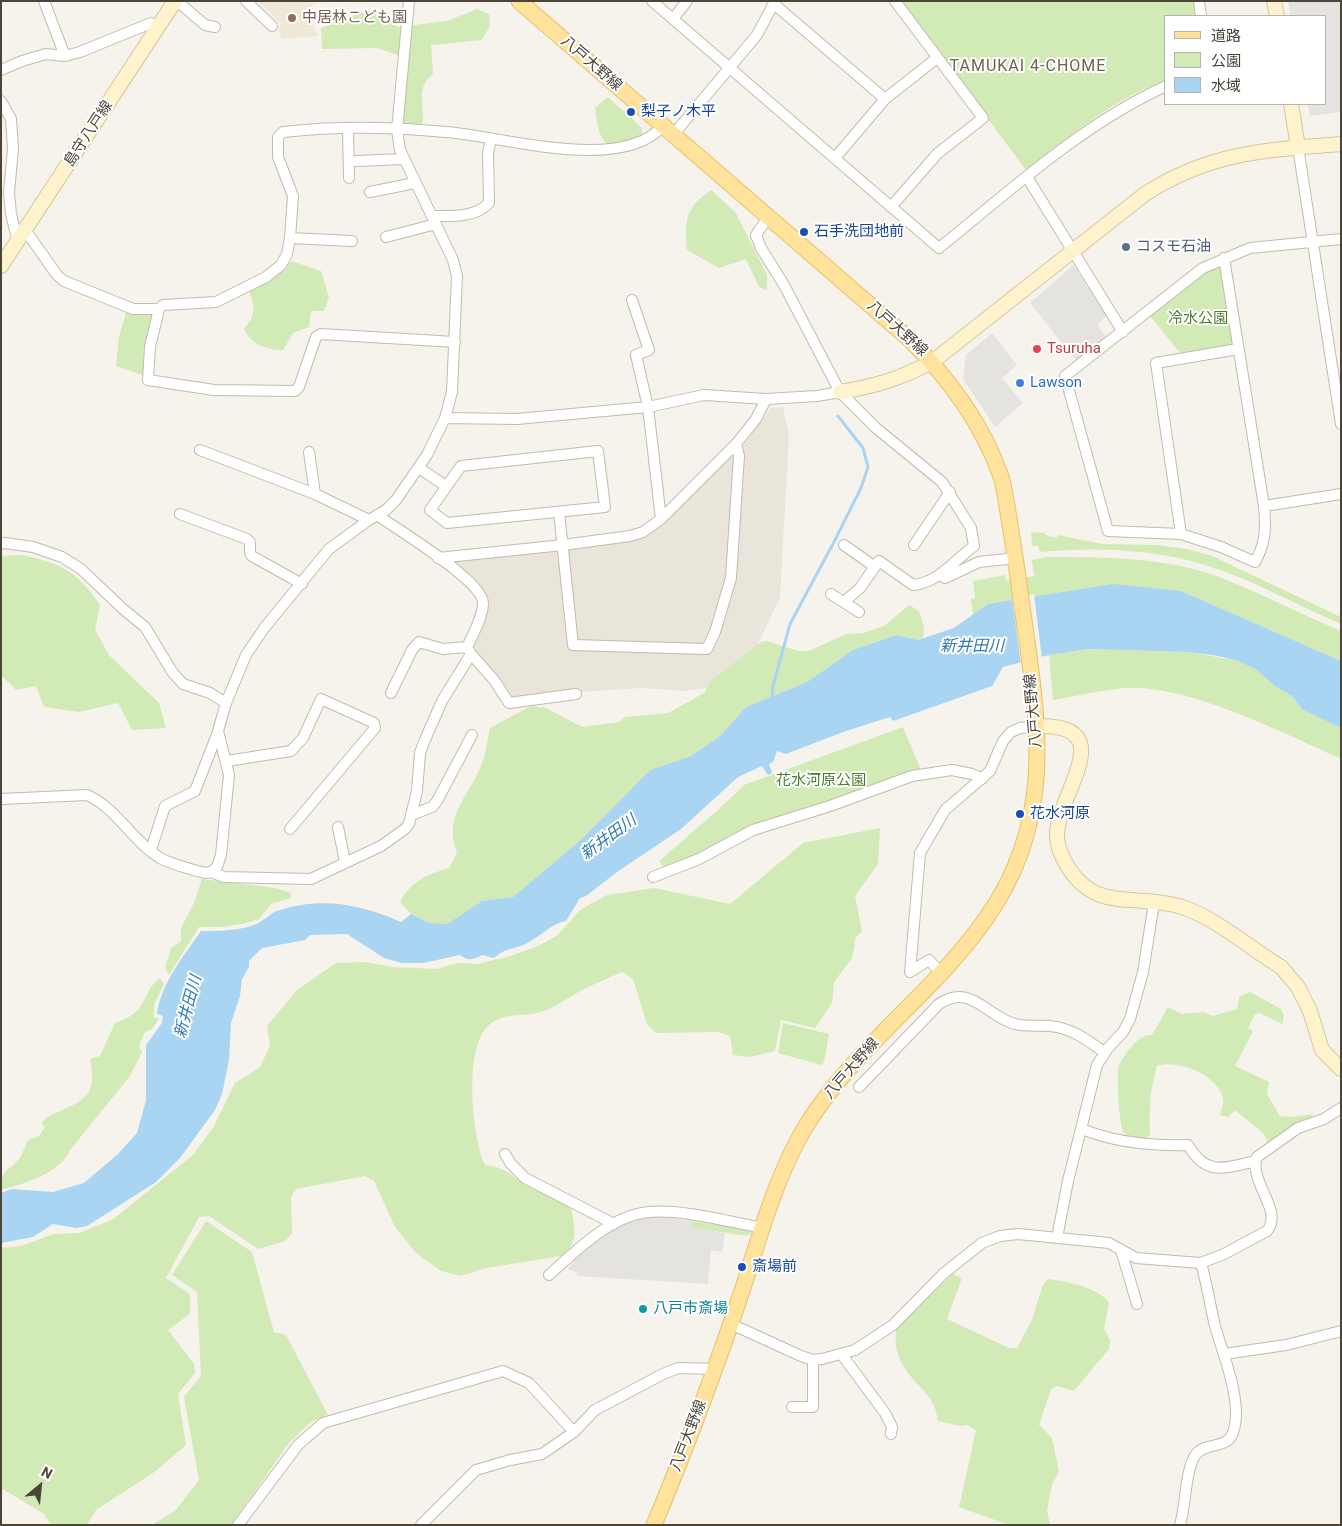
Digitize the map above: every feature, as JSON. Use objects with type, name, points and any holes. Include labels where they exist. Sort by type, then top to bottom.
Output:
[{"type":"main road","name":"八戸大野線","points":[[518,1],[907,337],[932,362],[973,415],[1001,476],[1016,558],[1037,726],[1038,761],[1036,794],[1030,825],[1019,858],[986,920],[941,972],[837,1083],[813,1115],[781,1176],[715,1369],[654,1525]]},
{"type":"street","points":[[44,1],[65,56]]},
{"type":"street","points":[[176,1],[206,25],[215,27]]},
{"type":"street","name":"島守八戸線","points":[[1,266],[176,1]]},
{"type":"street","points":[[246,1],[272,26]]},
{"type":"street","points":[[151,850],[165,806],[195,791],[218,731],[226,702],[246,655],[256,640],[329,549],[396,500],[419,468],[445,418],[452,392],[457,276],[453,260],[400,150],[397,130],[409,1]]},
{"type":"street","points":[[652,1],[939,248],[1087,130],[1130,102],[1164,87]]},
{"type":"street","points":[[673,19],[687,1]]},
{"type":"street","points":[[891,207],[937,154],[983,118],[895,1]]},
{"type":"street","points":[[1199,1],[1202,15]]},
{"type":"street","points":[[1274,1],[1277,15]]},
{"type":"street","points":[[455,342],[321,334],[316,337],[299,387],[294,391],[214,390],[148,380],[150,347],[159,309],[163,305],[216,302],[236,294],[266,277],[281,265],[287,254],[290,238],[292,196],[278,157],[278,137],[283,132],[314,128],[445,132],[491,138],[534,147],[596,150],[648,139],[668,130],[730,69],[758,35],[774,2],[885,99]]},
{"type":"street","points":[[1,70],[46,54],[65,56],[80,52],[151,23],[159,27]]},
{"type":"street","points":[[834,158],[885,99],[937,58]]},
{"type":"street","points":[[1,101],[11,119],[7,135],[11,214],[22,236],[56,275],[64,281],[133,309],[159,309]]},
{"type":"street","points":[[1291,105],[1341,424]]},
{"type":"street","points":[[348,129],[349,178]]},
{"type":"street","points":[[386,237],[434,220],[483,210],[489,203],[488,153],[491,138]]},
{"type":"street","points":[[445,418],[517,419],[648,407],[704,395],[766,399],[817,396],[871,387],[901,378],[932,362],[1145,194],[1171,177],[1228,156],[1341,144]]},
{"type":"street","points":[[356,161],[404,159]]},
{"type":"street","points":[[1027,178],[1122,332]]},
{"type":"street","points":[[370,192],[415,183]]},
{"type":"street","points":[[768,217],[756,235],[761,248],[784,285],[840,392],[876,428],[931,471],[950,492],[971,528],[974,546],[941,574],[922,585],[913,585],[879,561],[860,588],[844,602]]},
{"type":"street","points":[[290,238],[352,241]]},
{"type":"street","points":[[1224,258],[1264,506],[1266,530],[1262,551],[1255,562],[1221,547],[1182,534],[1108,531],[1065,376],[1203,268],[1224,258],[1250,248],[1341,239]]},
{"type":"street","points":[[632,300],[649,350],[636,354],[648,407],[661,519]]},
{"type":"street","points":[[1182,534],[1156,363],[1238,349]]},
{"type":"street","points":[[438,558],[630,536],[653,526],[736,444],[756,419],[766,399]]},
{"type":"street","points":[[559,512],[573,645],[707,649],[715,632],[731,578],[739,456],[736,444]]},
{"type":"street","points":[[200,450],[373,517],[461,574],[476,587],[482,596],[482,611],[469,651],[442,701],[424,742],[409,824],[394,838],[305,880],[224,877],[211,872]]},
{"type":"street","points":[[598,451],[605,507],[447,523],[430,510],[446,486],[461,466],[598,451]]},
{"type":"street","points":[[309,452],[315,494]]},
{"type":"street","points":[[419,468],[446,486]]},
{"type":"street","points":[[914,545],[950,492]]},
{"type":"street","points":[[1264,506],[1341,494]]},
{"type":"street","points":[[180,514],[247,539],[250,542],[250,553],[252,556],[302,584]]},
{"type":"street","points":[[1,544],[5,542],[33,547],[62,557],[81,569],[145,627],[173,673],[183,684],[210,693],[226,702]]},
{"type":"street","points":[[844,545],[875,566]]},
{"type":"street","points":[[941,574],[945,578],[979,562],[1016,558]]},
{"type":"street","points":[[831,594],[858,612]]},
{"type":"street","points":[[392,693],[412,650],[420,642],[443,649],[469,651],[494,680],[509,703],[576,694]]},
{"type":"street","points":[[228,761],[291,751],[303,738],[321,699],[374,723],[375,728],[290,829]]},
{"type":"street","points":[[941,972],[929,960],[910,972],[920,853],[945,810],[990,772],[1003,741],[1010,732],[1020,728],[1054,725],[1068,730],[1077,739],[1082,749],[1078,771],[1057,827],[1058,843],[1067,866],[1080,884],[1100,896],[1113,900],[1154,903],[1182,907],[1192,911],[1280,967],[1298,987],[1305,1000],[1322,1050],[1341,1069]]},
{"type":"street","points":[[1,799],[87,795],[97,799],[160,858],[205,873],[211,872],[217,867],[221,855],[230,775],[228,761],[221,746],[218,731]]},
{"type":"street","points":[[411,815],[432,807],[437,801],[472,735]]},
{"type":"street","points":[[654,877],[699,859],[753,830],[830,806],[912,776],[952,770],[972,774],[982,779]]},
{"type":"street","points":[[338,827],[345,862]]},
{"type":"street","points":[[1057,1238],[1097,1065],[1123,1032],[1130,1019],[1143,972],[1154,903]]},
{"type":"street","points":[[859,1087],[947,998],[956,997],[975,1001],[1016,1025],[1065,1029],[1086,1038],[1105,1053]]},
{"type":"street","points":[[731,1324],[813,1360],[842,1355],[855,1350],[893,1325],[943,1274],[982,1243],[1000,1236],[1018,1234],[1109,1243],[1144,1259],[1201,1263],[1224,1254],[1267,1230],[1272,1225],[1272,1215],[1255,1172],[1256,1161],[1263,1151],[1298,1128],[1324,1119],[1341,1108]]},
{"type":"street","points":[[1082,1129],[1132,1143],[1157,1146],[1188,1145],[1201,1161],[1210,1167],[1218,1169],[1256,1161]]},
{"type":"street","points":[[504,1154],[525,1178],[574,1201],[614,1224]]},
{"type":"street","points":[[549,1275],[579,1248],[614,1224],[643,1213],[657,1212],[764,1228]]},
{"type":"street","points":[[1121,1250],[1137,1304]]},
{"type":"street","points":[[1180,1525],[1192,1463],[1197,1454],[1209,1446],[1225,1443],[1234,1430],[1233,1393],[1201,1263]]},
{"type":"street","points":[[1224,1354],[1286,1345],[1341,1331]]},
{"type":"street","points":[[842,1355],[885,1413],[892,1427],[891,1434]]},
{"type":"street","points":[[792,1407],[813,1407],[813,1360]]},
{"type":"street","points":[[421,1525],[476,1470],[495,1463],[542,1454],[574,1432],[595,1410],[662,1374],[678,1368],[715,1369]]},
{"type":"street","points":[[238,1525],[298,1445],[323,1423],[494,1374],[510,1372],[528,1383],[574,1432]]},
{"type":"shaded area","name":"中居林こども園","points":[[318,1],[306,10],[318,36],[282,39],[278,31],[281,25],[259,2]]},
{"type":"shaded area","points":[[1288,1],[1341,1],[1341,112],[1310,116],[1308,105],[1327,105],[1327,15],[1291,15]]},
{"type":"shaded area","points":[[1073,265],[1107,315],[1097,325],[1107,338],[1077,362],[1030,303]]},
{"type":"shaded area","points":[[992,333],[1017,365],[1002,378],[1023,403],[995,427],[963,379],[966,355]]},
{"type":"shaded area","points":[[783,407],[789,435],[780,598],[755,650],[715,687],[684,691],[642,688],[548,694],[515,700],[508,696],[471,647],[486,609],[453,563],[454,560],[631,541],[650,533],[663,524],[726,460],[744,445],[771,408]]},
{"type":"shaded area","points":[[654,1216],[692,1221],[691,1228],[725,1233],[722,1252],[711,1250],[708,1284],[577,1276],[577,1273],[568,1269],[583,1250],[617,1227],[641,1218]]},
{"type":"green space","points":[[900,1],[1194,1],[1196,15],[1164,15],[1164,81],[1128,97],[1110,108],[1026,170]]},
{"type":"green space","points":[[477,9],[489,14],[490,25],[482,40],[431,45],[433,74],[427,79],[422,91],[422,126],[403,125],[407,58],[377,48],[322,49],[321,28],[368,10],[399,27],[447,21]]},
{"type":"green space","points":[[608,97],[642,128],[641,137],[611,146],[603,140],[595,108]]},
{"type":"green space","points":[[711,190],[736,213],[767,275],[767,290],[759,287],[746,259],[719,268],[687,250],[686,231],[688,216],[696,203]]},
{"type":"green space","points":[[291,261],[321,271],[329,297],[324,311],[311,311],[309,327],[293,333],[283,350],[266,348],[251,339],[244,329],[253,312],[253,303],[249,292],[285,270]]},
{"type":"green space","name":"冷水公園","points":[[1216,267],[1222,269],[1233,341],[1230,346],[1181,354],[1150,316],[1209,269]]},
{"type":"green space","points":[[126,312],[155,314],[145,373],[142,375],[116,366],[119,337]]},
{"type":"green space","points":[[1031,532],[1045,533],[1045,535],[1057,538],[1058,535],[1102,544],[1156,545],[1187,549],[1212,556],[1341,617],[1341,624],[1257,585],[1205,565],[1165,556],[1123,551],[1040,552],[1038,546],[1032,546]]},
{"type":"green space","points":[[21,555],[58,565],[75,576],[92,593],[100,605],[95,630],[109,655],[159,703],[166,728],[132,730],[118,703],[79,712],[44,707],[36,686],[16,690],[1,675],[1,556]]},
{"type":"green space","points":[[1047,557],[1114,558],[1158,562],[1201,571],[1222,578],[1341,631],[1341,661],[1181,591],[989,604],[973,615],[971,599],[975,598],[973,581],[1005,575],[1006,581],[1034,576],[1032,560]]},
{"type":"green space","points":[[909,605],[919,611],[924,627],[923,638],[918,640],[896,635],[853,650],[807,682],[746,707],[719,737],[691,756],[650,770],[583,838],[513,897],[482,901],[447,924],[429,923],[411,914],[400,902],[414,884],[434,873],[449,868],[457,853],[453,840],[455,817],[481,766],[490,728],[531,706],[546,708],[582,727],[619,722],[625,717],[668,713],[704,693],[711,681],[761,642],[767,641],[798,651],[809,651],[846,634],[863,633],[884,626]]},
{"type":"green space","points":[[1087,649],[1190,652],[1238,661],[1255,669],[1276,687],[1292,696],[1303,710],[1341,728],[1341,759],[1235,712],[1177,694],[1150,689],[1125,688],[1053,700],[1049,655]]},
{"type":"green space","name":"花水河原公園","points":[[903,727],[921,770],[732,834],[708,850],[666,870],[659,861],[744,785]]},
{"type":"green space","points":[[880,828],[878,864],[855,896],[862,931],[856,937],[852,958],[834,982],[832,1003],[815,1028],[781,1020],[775,1051],[750,1057],[733,1055],[730,1036],[718,1032],[656,1033],[647,1024],[633,979],[622,972],[580,991],[545,1010],[532,1014],[504,1017],[489,1025],[481,1036],[473,1072],[472,1093],[476,1135],[480,1152],[485,1165],[506,1171],[533,1189],[571,1208],[574,1221],[574,1235],[571,1247],[567,1252],[561,1256],[486,1268],[461,1276],[441,1271],[416,1253],[395,1227],[374,1181],[365,1176],[296,1189],[291,1197],[292,1233],[285,1241],[258,1249],[209,1216],[199,1217],[166,1278],[190,1294],[190,1314],[168,1330],[194,1364],[195,1373],[178,1394],[186,1445],[153,1473],[96,1510],[87,1525],[51,1525],[44,1514],[1,1488],[1,1248],[21,1246],[54,1234],[79,1233],[112,1220],[192,1156],[213,1128],[235,1083],[260,1067],[270,1046],[267,1026],[297,990],[336,963],[366,962],[392,967],[437,969],[457,963],[477,964],[507,957],[536,947],[558,935],[580,910],[607,895],[654,888],[730,904],[803,843]]},
{"type":"green space","points":[[202,879],[275,888],[291,893],[291,898],[271,904],[259,919],[223,927],[199,927],[169,975],[165,968],[171,948],[181,941],[181,928],[194,903]]},
{"type":"green space","points":[[160,978],[164,984],[154,1005],[154,1017],[159,1019],[152,1029],[145,1032],[139,1046],[142,1052],[130,1076],[59,1165],[40,1176],[1,1190],[4,1174],[22,1155],[28,1140],[39,1136],[45,1127],[41,1123],[46,1118],[76,1103],[88,1092],[92,1073],[90,1059],[100,1056],[115,1023],[126,1019],[139,1008],[149,990]]},
{"type":"green space","points":[[1250,992],[1281,1009],[1284,1016],[1282,1024],[1260,1013],[1255,1014],[1248,1028],[1253,1031],[1235,1066],[1269,1082],[1267,1094],[1280,1116],[1290,1117],[1313,1114],[1312,1118],[1268,1144],[1264,1134],[1235,1110],[1228,1117],[1220,1115],[1223,1099],[1220,1090],[1206,1076],[1186,1067],[1166,1064],[1157,1066],[1153,1083],[1150,1100],[1150,1135],[1145,1139],[1128,1137],[1123,1132],[1120,1118],[1118,1070],[1128,1050],[1137,1041],[1152,1035],[1168,1007],[1182,1014],[1204,1012],[1213,1016],[1237,1009],[1239,997]]},
{"type":"green space","points":[[783,1023],[829,1034],[824,1062],[821,1065],[778,1053]]},
{"type":"green space","points":[[206,1221],[252,1252],[274,1332],[286,1335],[328,1415],[311,1422],[289,1443],[231,1525],[152,1525],[175,1511],[199,1480],[184,1397],[201,1376],[197,1292],[172,1275]]},
{"type":"green space","points":[[692,1221],[749,1230],[751,1233],[748,1236],[691,1228]]},
{"type":"green space","points":[[952,1274],[962,1278],[947,1319],[1009,1348],[1017,1348],[1032,1320],[1042,1287],[1048,1279],[1089,1288],[1109,1302],[1104,1329],[1110,1340],[1109,1349],[1074,1391],[1057,1386],[1051,1389],[1039,1425],[1052,1438],[1059,1472],[1052,1484],[1047,1510],[1050,1525],[1009,1525],[959,1507],[976,1430],[967,1425],[960,1426],[938,1421],[935,1408],[929,1398],[906,1371],[900,1360],[896,1346],[896,1330]]},
{"type":"water","name":"新井田川","points":[[1113,584],[1181,591],[1341,661],[1341,728],[1303,710],[1292,696],[1276,687],[1255,669],[1238,661],[1218,656],[1190,652],[1087,649],[1049,655],[1003,667],[992,686],[893,721],[890,717],[843,732],[786,754],[777,751],[773,762],[769,764],[772,773],[768,775],[762,766],[738,777],[681,829],[617,872],[586,896],[580,898],[566,921],[556,924],[527,943],[506,950],[494,958],[482,955],[468,959],[460,955],[423,963],[402,963],[384,958],[347,934],[310,935],[305,940],[262,948],[249,961],[249,967],[242,979],[240,996],[231,1023],[229,1060],[222,1094],[215,1110],[180,1158],[156,1182],[87,1226],[76,1228],[53,1224],[33,1237],[1,1243],[1,1193],[12,1189],[53,1192],[84,1183],[118,1154],[137,1133],[146,1100],[146,1045],[162,1023],[163,1016],[157,1014],[159,1003],[174,970],[201,931],[221,931],[248,927],[257,924],[277,911],[293,906],[325,903],[356,907],[401,922],[411,914],[429,923],[447,924],[482,901],[513,897],[583,838],[650,770],[691,756],[719,737],[746,707],[807,682],[853,650],[896,635],[918,640],[954,628],[988,604]]},
{"type":"pier","points":[[1034,594],[1042,659],[1021,665],[1012,598]]},
{"type":"waterway","points":[[772,700],[773,686],[790,624],[861,488],[868,467],[863,448],[838,416]]},
{"type":"place","name":"中居林こども園","points":[[292,18]]},
{"type":"place","name":"梨子ノ木平","points":[[631,112]]},
{"type":"place","name":"石手洗団地前","points":[[804,232]]},
{"type":"place","name":"コスモ石油","points":[[1126,247]]},
{"type":"place","name":"Tsuruha","points":[[1037,349]]},
{"type":"place","name":"Lawson","points":[[1020,383]]},
{"type":"place","name":"花水河原","points":[[1020,814]]},
{"type":"place","name":"斎場前","points":[[742,1267]]},
{"type":"place","name":"八戸市斎場","points":[[643,1309]]},
{"type":"district","name":"TAMUKAI 4-CHOME","points":[[1028,67]]}]
